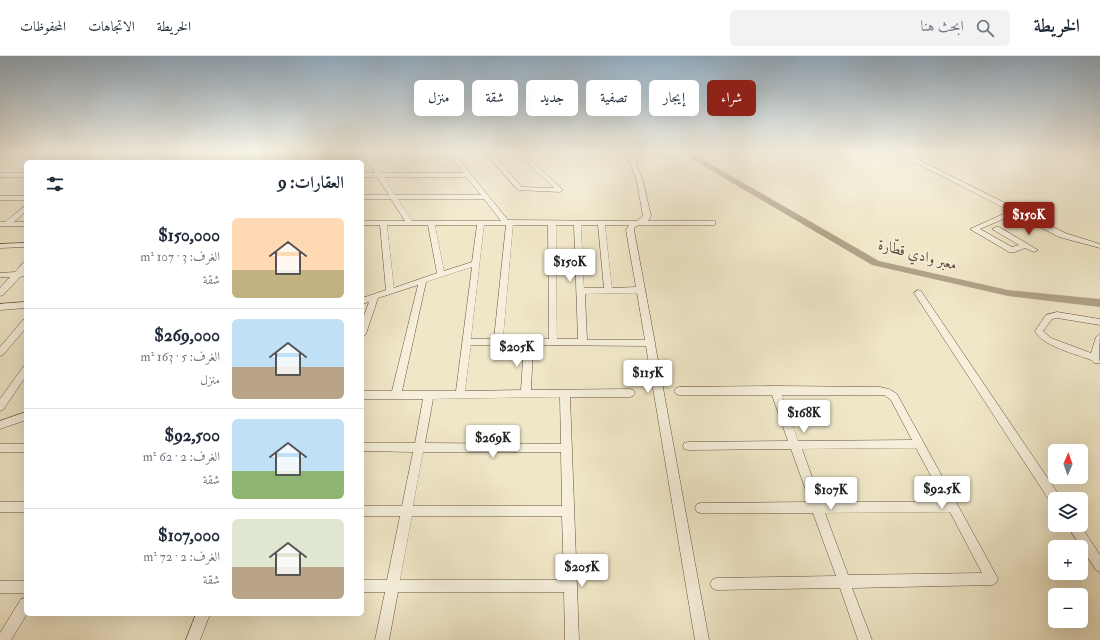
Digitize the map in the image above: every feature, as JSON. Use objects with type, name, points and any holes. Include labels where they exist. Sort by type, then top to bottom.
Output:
[{"type":"street","points":[[381,178],[410,223]]},
{"type":"street","points":[[471,178],[508,222],[498,342]]},
{"type":"street","points":[[510,178],[520,189],[560,190],[548,178]]},
{"type":"street","points":[[639,178],[647,216],[640,223],[632,226],[630,230],[702,640]]},
{"type":"street","points":[[949,178],[1065,237],[1100,246]]},
{"type":"street","points":[[364,197],[486,197]]},
{"type":"street","points":[[0,198],[24,198]]},
{"type":"street","points":[[3,224],[24,208]]},
{"type":"street","points":[[1014,212],[974,229],[1012,250],[1025,245]]},
{"type":"street","points":[[431,222],[441,274]]},
{"type":"street","points":[[460,395],[482,222]]},
{"type":"street","points":[[552,222],[553,342]]},
{"type":"street","points":[[577,222],[583,342]]},
{"type":"street","points":[[601,222],[608,291]]},
{"type":"street","points":[[364,223],[712,223]]},
{"type":"street","points":[[383,223],[390,291]]},
{"type":"street","points":[[3,224],[24,224]]},
{"type":"street","points":[[996,229],[1034,250]]},
{"type":"street","points":[[0,246],[24,245]]},
{"type":"street","points":[[364,300],[476,263]]},
{"type":"street","points":[[0,293],[24,267]]},
{"type":"street","points":[[0,275],[24,274]]},
{"type":"street","points":[[396,395],[423,280]]},
{"type":"street","points":[[580,291],[641,290]]},
{"type":"street","points":[[918,293],[1051,492]]},
{"type":"street","points":[[364,328],[375,296]]},
{"type":"street","points":[[0,307],[24,306]]},
{"type":"street","points":[[1097,359],[1048,340],[1041,335],[1039,331],[1049,317],[1057,315],[1100,322]]},
{"type":"street","points":[[0,353],[4,344],[24,324]]},
{"type":"street","points":[[1100,337],[1097,359],[1100,365]]},
{"type":"street","points":[[466,342],[650,342]]},
{"type":"street","points":[[526,394],[529,342]]},
{"type":"street","points":[[0,408],[24,372]]},
{"type":"street","points":[[679,391],[775,390],[886,392],[894,397],[992,579],[843,580],[716,584]]},
{"type":"street","points":[[775,390],[865,640]]},
{"type":"street","points":[[364,395],[630,393]]},
{"type":"street","points":[[565,394],[572,640]]},
{"type":"street","points":[[382,640],[429,395]]},
{"type":"street","points":[[0,425],[24,417]]},
{"type":"street","points":[[688,446],[920,444]]},
{"type":"street","points":[[364,447],[567,448]]},
{"type":"street","points":[[0,448],[24,448]]},
{"type":"street","points":[[0,507],[24,506]]},
{"type":"street","points":[[701,508],[954,507]]},
{"type":"street","points":[[364,511],[568,510]]},
{"type":"street","points":[[1078,532],[1100,566]]},
{"type":"street","points":[[364,586],[570,586]]},
{"type":"street","points":[[0,587],[24,587]]},
{"type":"street","points":[[3,640],[24,607]]},
{"type":"street","points":[[193,640],[202,616]]},
{"type":"waterway","name":"معبر وادي قطّارة","points":[[729,178],[876,263],[1008,293],[1100,303]]}]
